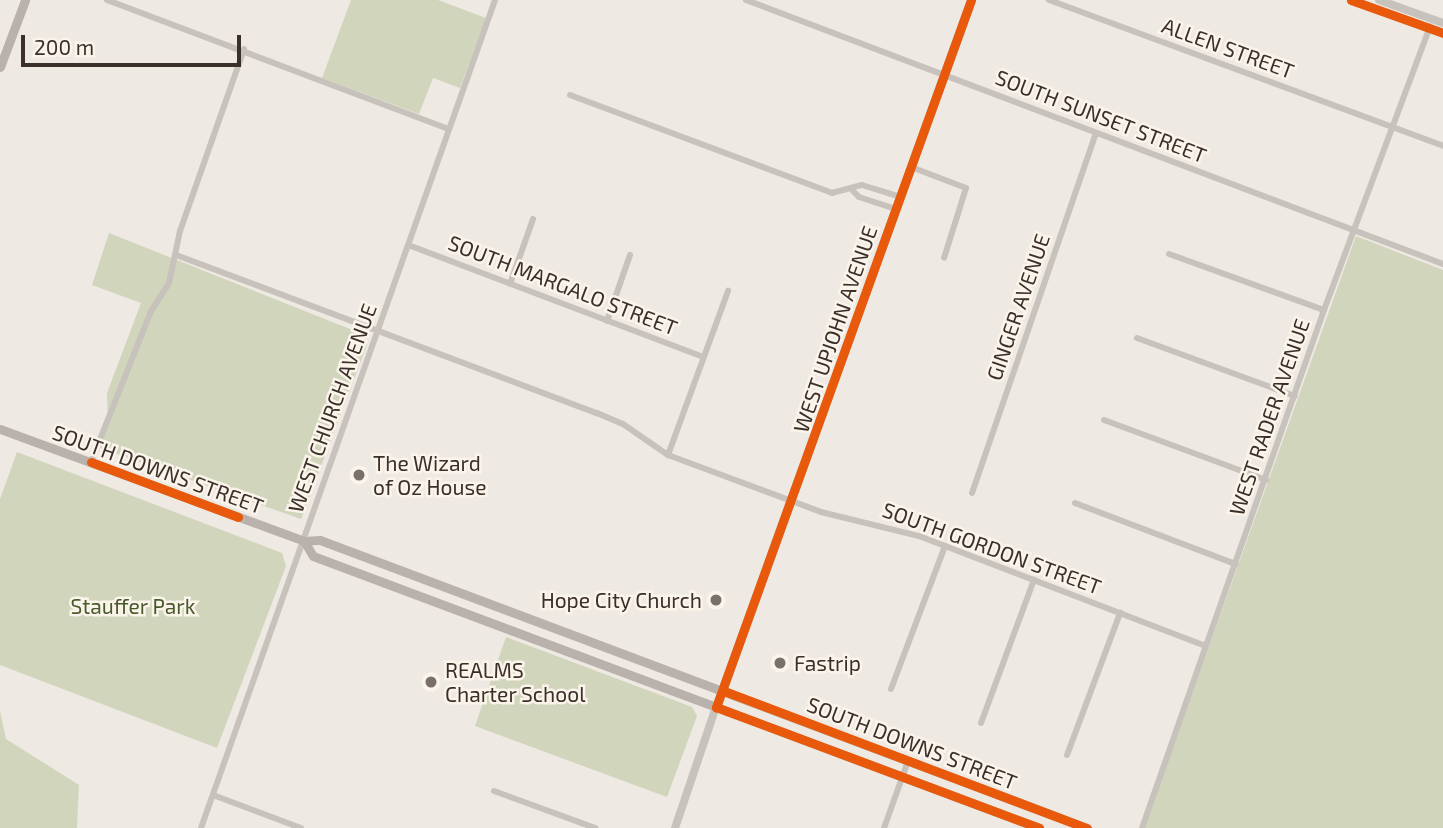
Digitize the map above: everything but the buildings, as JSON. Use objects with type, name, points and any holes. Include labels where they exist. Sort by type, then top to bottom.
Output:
[{"type":"main road","points":[[0,67],[26,0]]},
{"type":"main road","name":"WEST UPJOHN AVENUE","points":[[716,707],[793,502],[971,0]]},
{"type":"main road","name":"SOUTH DOWNS STREET","points":[[0,429],[304,541],[320,540],[1087,828]]},
{"type":"main road","name":"SOUTH DOWNS STREET","points":[[304,541],[313,556],[1039,828]]},
{"type":"street","points":[[107,0],[244,49],[448,129]]},
{"type":"street","name":"WEST CHURCH AVENUE","points":[[201,828],[378,331],[411,246],[448,129],[495,0]]},
{"type":"street","name":"SOUTH SUNSET STREET","points":[[746,0],[1443,264]]},
{"type":"street","name":"ALLEN STREET","points":[[1049,0],[1443,146]]},
{"type":"street","points":[[1351,0],[1383,4],[1443,23]]},
{"type":"street","points":[[1383,4],[1443,33]]},
{"type":"street","name":"WEST RADER AVENUE","points":[[1142,828],[1324,310],[1353,230],[1395,129],[1433,19]]},
{"type":"street","points":[[91,462],[151,311],[169,284],[180,231],[244,49]]},
{"type":"street","points":[[569,95],[832,193],[853,191],[862,185],[901,197]]},
{"type":"street","name":"GINGER AVENUE","points":[[972,493],[1096,133]]},
{"type":"street","points":[[911,167],[966,188],[944,258]]},
{"type":"street","points":[[853,191],[859,197],[896,209]]},
{"type":"street","points":[[510,284],[533,219]]},
{"type":"street","name":"SOUTH MARGALO STREET","points":[[411,246],[703,357]]},
{"type":"street","points":[[1169,254],[1324,310]]},
{"type":"street","name":"SOUTH GORDON STREET","points":[[176,255],[623,424],[668,455],[793,502],[886,525],[1206,646]]},
{"type":"street","points":[[607,321],[630,255]]},
{"type":"street","points":[[668,455],[728,291]]},
{"type":"street","points":[[1137,338],[1295,396]]},
{"type":"street","points":[[1104,420],[1266,480]]},
{"type":"street","points":[[1075,503],[1236,564]]},
{"type":"street","points":[[891,689],[945,547]]},
{"type":"street","points":[[981,723],[1034,580]]},
{"type":"street","points":[[1067,755],[1120,613]]},
{"type":"street","name":"WEST UPJOHN AVENUE","points":[[675,828],[716,707]]},
{"type":"street","points":[[884,828],[908,761]]},
{"type":"street","points":[[494,791],[595,828]]},
{"type":"street","points":[[213,795],[301,828]]},
{"type":"green space","points":[[351,0],[438,0],[486,18],[460,88],[433,78],[419,114],[322,78]]},
{"type":"green space","points":[[109,233],[365,335],[367,345],[301,519],[100,448],[108,419],[107,393],[141,303],[92,285]]},
{"type":"green space","points":[[1356,236],[1443,270],[1443,828],[1144,828]]},
{"type":"green space","name":"Stauffer Park","points":[[17,452],[282,553],[286,566],[217,748],[0,665],[0,499]]},
{"type":"green space","points":[[506,637],[692,707],[697,716],[667,797],[475,726]]},
{"type":"green space","points":[[0,711],[6,739],[79,785],[77,828],[0,828]]},
{"type":"cycle path","points":[[971,0],[716,707],[1039,828]]},
{"type":"cycle path","points":[[1351,0],[1443,33]]},
{"type":"cycle path","points":[[91,462],[238,517]]},
{"type":"cycle path","points":[[724,691],[1087,828]]},
{"type":"place","name":"The Wizard of Oz House","points":[[359,475]]},
{"type":"place","name":"Hope City Church","points":[[716,600]]},
{"type":"place","name":"Fastrip","points":[[780,663]]},
{"type":"place","name":"REALMS Charter School","points":[[431,682]]}]
